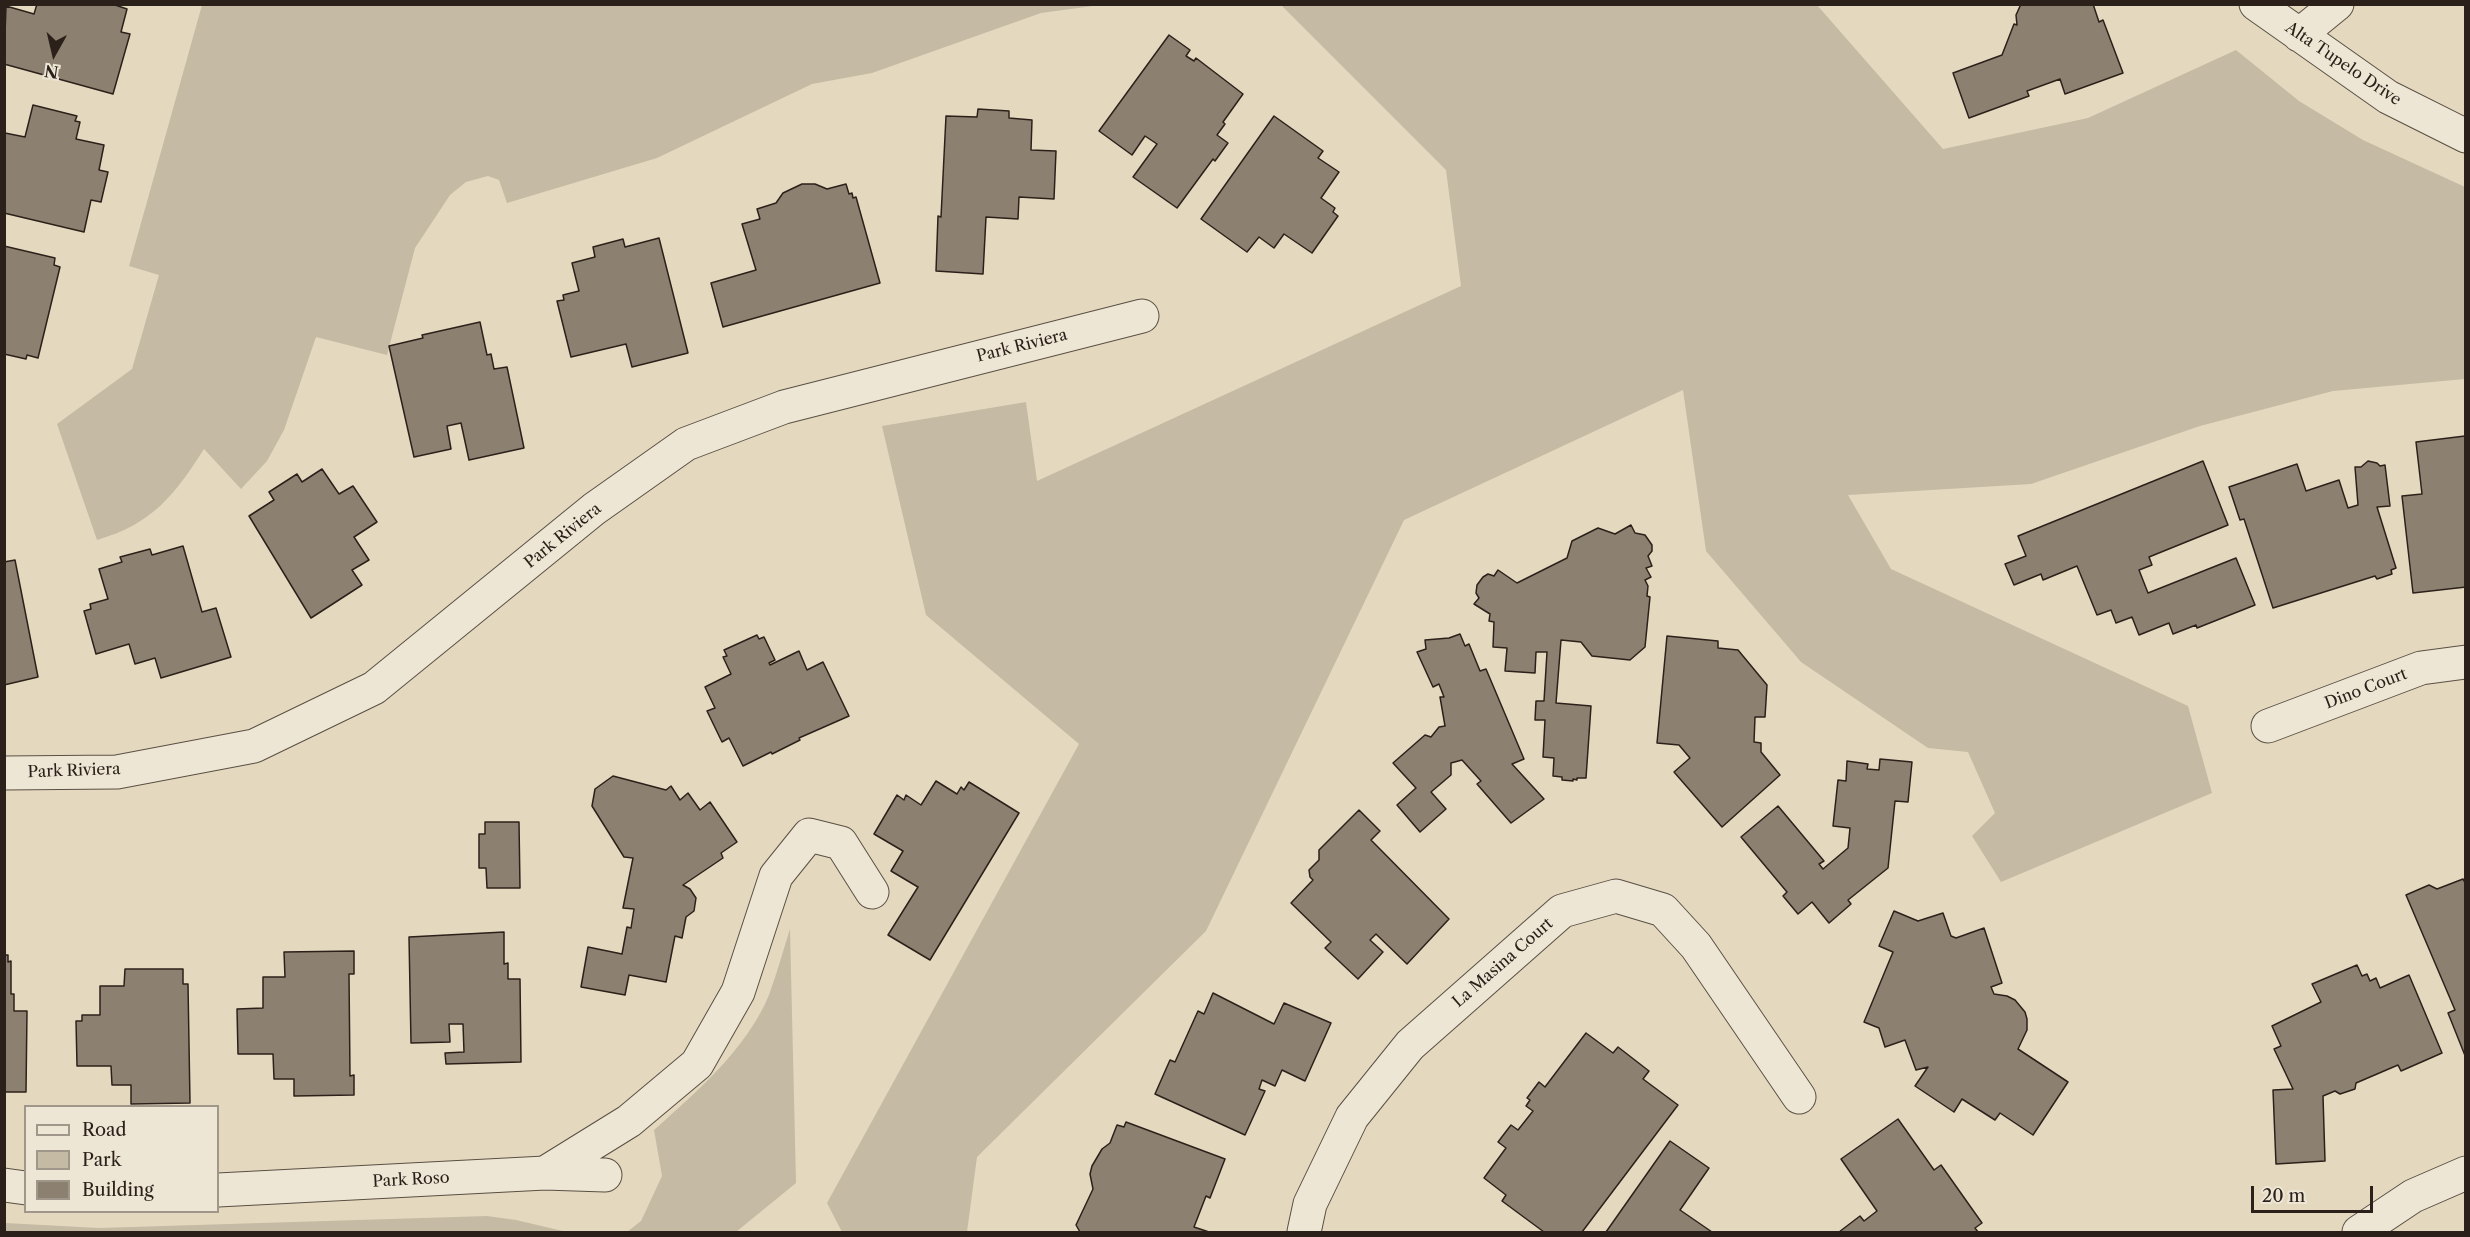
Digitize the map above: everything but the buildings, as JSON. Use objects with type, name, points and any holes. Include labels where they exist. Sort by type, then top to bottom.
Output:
[{"type":"street","name":"Alta Tupelo Drive","points":[[2256,4],[2388,97],[2466,136]]},
{"type":"street","points":[[2299,35],[2337,4]]},
{"type":"street","name":"Park Riviera","points":[[4,773],[117,772],[254,747],[374,688],[594,509],[686,444],[784,407],[1142,316]]},
{"type":"street","name":"Dino Court","points":[[2268,726],[2421,668],[2466,662]]},
{"type":"street","points":[[545,1173],[629,1122],[697,1064],[738,992],[776,876],[809,835],[841,843],[872,892]]},
{"type":"street","name":"La Masina Court","points":[[1304,1233],[1310,1204],[1352,1117],[1410,1045],[1562,911],[1616,896],[1663,910],[1696,946],[1799,1097]]},
{"type":"street","name":"Park Roso","points":[[219,1190],[545,1173],[605,1175]]},
{"type":"street","points":[[2359,1233],[2413,1196],[2466,1173]]},
{"type":"street","points":[[4,1185],[24,1188]]},
{"type":"green space","points":[[202,5],[1100,5],[1041,13],[872,73],[812,84],[657,158],[507,203],[499,180],[488,176],[466,182],[450,195],[415,248],[387,355],[316,337],[284,430],[267,461],[241,489],[204,449],[182,481],[160,506],[133,526],[97,540],[57,424],[132,369],[159,275],[129,266]]},
{"type":"green space","points":[[1281,5],[1817,5],[1943,149],[2088,118],[2236,50],[2299,101],[2363,140],[2465,187],[2465,379],[2333,391],[2200,426],[2031,484],[1848,495],[1891,569],[2188,706],[2212,793],[2001,882],[1972,836],[1995,813],[1968,752],[1928,748],[1801,662],[1706,551],[1683,390],[1404,520],[1206,931],[977,1157],[967,1232],[842,1232],[827,1203],[1079,744],[926,615],[882,426],[1026,402],[1037,481],[1461,286],[1446,170]]},
{"type":"green space","points":[[790,929],[796,1183],[736,1232],[627,1232],[641,1221],[662,1176],[654,1130],[719,1068],[747,1034],[769,995]]},
{"type":"green space","points":[[487,1216],[567,1232],[4,1232],[5,1223],[99,1228]]}]
